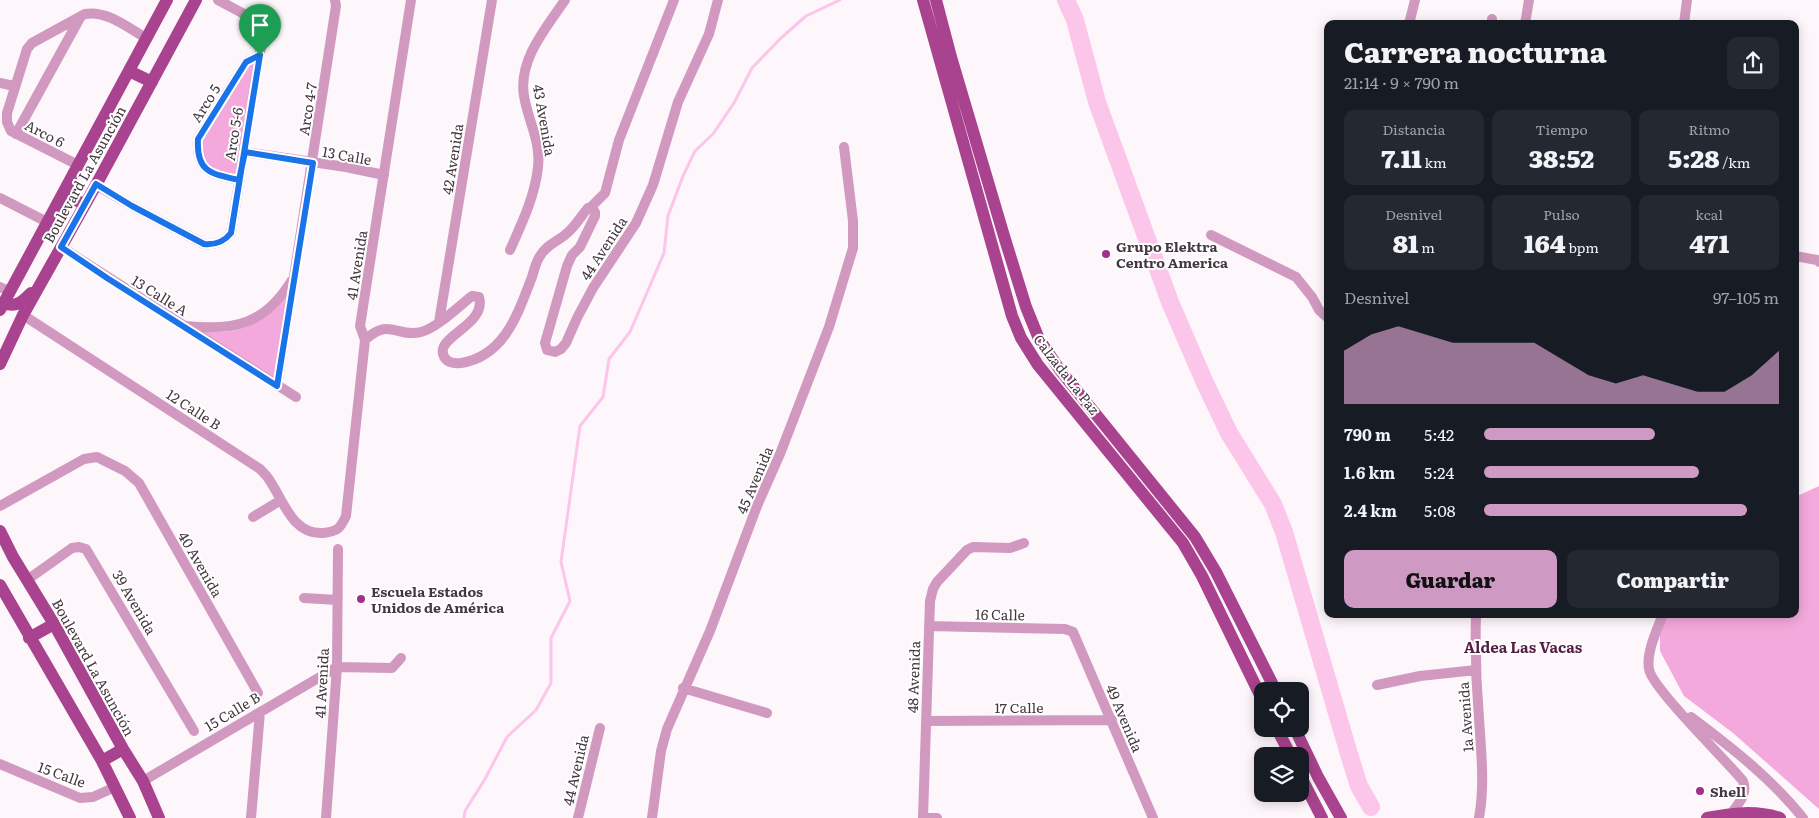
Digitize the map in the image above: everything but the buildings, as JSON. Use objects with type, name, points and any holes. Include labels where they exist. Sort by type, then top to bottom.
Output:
[{"type":"main road","name":"Boulevard La Asunción","points":[[3,298],[63,193],[167,0]]},
{"type":"main road","name":"Boulevard La Asunción","points":[[0,364],[23,315],[196,0]]},
{"type":"main road","name":"Calzada La Paz","points":[[923,0],[1012,316],[1021,338],[1038,366],[1183,544],[1202,576],[1254,683]]},
{"type":"main road","name":"Calzada La Paz","points":[[936,0],[1006,244],[1026,307],[1039,339],[1060,370],[1195,537],[1216,572],[1271,682]]},
{"type":"main road","points":[[129,71],[152,82]]},
{"type":"main road","points":[[63,193],[85,205]]},
{"type":"main road","points":[[3,298],[13,305],[20,303],[40,284]]},
{"type":"main road","name":"Boulevard La Asunción","points":[[1,534],[143,781],[159,818]]},
{"type":"main road","points":[[0,585],[102,761],[130,818]]},
{"type":"main road","points":[[29,638],[54,624]]},
{"type":"main road","points":[[1299,737],[1318,777],[1342,818]]},
{"type":"main road","points":[[102,761],[123,749]]},
{"type":"main road","points":[[1309,793],[1322,818]]},
{"type":"main road","points":[[1708,818],[1731,814],[1760,813],[1780,818]]},
{"type":"street","name":"Arco 5-6","points":[[96,184],[198,241],[210,244],[222,242],[231,233],[263,36],[262,27],[259,22],[218,0]]},
{"type":"street","name":"41 Avenida","points":[[334,532],[341,526],[346,516],[366,340],[360,326],[411,0]]},
{"type":"street","name":"42 Avenida","points":[[439,322],[492,0]]},
{"type":"street","name":"43 Avenida","points":[[510,250],[527,212],[538,166],[538,148],[524,96],[526,71],[534,47],[565,0]]},
{"type":"street","points":[[366,340],[380,329],[386,328],[410,333],[421,332],[439,322],[472,296],[479,297],[480,300],[476,312],[468,324],[444,344],[442,350],[444,357],[449,362],[455,364],[468,362],[490,352],[507,333],[518,314],[540,256],[546,248],[566,234],[588,208],[605,193],[619,140],[674,0]]},
{"type":"street","name":"44 Avenida","points":[[591,207],[596,212],[595,216],[580,247],[572,255],[567,266],[545,343],[547,350],[554,352],[561,349],[566,343],[593,288],[636,222],[653,185],[675,110],[688,76],[709,34],[718,0]]},
{"type":"street","points":[[1410,20],[1416,0]]},
{"type":"street","points":[[1526,20],[1529,0]]},
{"type":"street","points":[[1684,20],[1687,0]]},
{"type":"street","name":"Arco 4-7","points":[[277,386],[313,163],[336,3]]},
{"type":"street","name":"Arco 6","points":[[78,165],[11,131],[7,122],[6,113],[27,49],[32,43],[81,16],[94,13],[102,14],[146,38]]},
{"type":"street","points":[[16,134],[81,16]]},
{"type":"street","name":"Arco 5","points":[[239,180],[208,171],[201,164],[198,139],[246,62],[260,55]]},
{"type":"street","points":[[0,83],[14,86]]},
{"type":"street","name":"45 Avenida","points":[[656,818],[663,741],[683,688],[710,631],[757,506],[780,454],[825,336],[853,248],[853,221],[844,147]]},
{"type":"street","name":"13 Calle","points":[[245,152],[384,175]]},
{"type":"street","points":[[0,198],[47,222]]},
{"type":"street","points":[[1211,235],[1296,277],[1324,314]]},
{"type":"street","name":"13 Calle A","points":[[61,247],[296,398]]},
{"type":"street","points":[[1799,257],[1819,262]]},
{"type":"street","name":"Arco 4-7","points":[[183,325],[211,328],[247,324],[270,308],[284,293],[295,275]]},
{"type":"street","name":"12 Calle B","points":[[23,315],[260,469],[293,520],[306,530],[316,533],[334,532]]},
{"type":"street","name":"40 Avenida","points":[[0,506],[84,459],[97,456],[125,471],[139,483],[258,693]]},
{"type":"street","points":[[253,517],[280,500]]},
{"type":"street","name":"48 Avenida","points":[[923,818],[929,626],[932,589],[967,550],[973,547],[1010,548],[1024,543]]},
{"type":"street","name":"39 Avenida","points":[[27,580],[72,548],[86,549],[194,730]]},
{"type":"street","name":"41 Avenida","points":[[326,818],[337,667],[338,549]]},
{"type":"street","points":[[304,598],[337,600]]},
{"type":"street","name":"1a Avenida","points":[[1476,618],[1476,670],[1482,780],[1482,804],[1479,818]]},
{"type":"street","points":[[1662,618],[1650,656],[1649,669],[1658,687],[1743,780],[1746,787],[1745,794],[1731,814]]},
{"type":"street","name":"16 Calle","points":[[929,626],[1069,630]]},
{"type":"street","name":"49 Avenida","points":[[1069,630],[1073,632],[1153,818]]},
{"type":"street","points":[[337,667],[392,668],[401,658]]},
{"type":"street","name":"15 Calle B","points":[[143,781],[337,667]]},
{"type":"street","points":[[1377,684],[1420,676],[1476,670]]},
{"type":"street","points":[[683,688],[767,713]]},
{"type":"street","points":[[1671,701],[1734,750],[1790,801],[1804,818]]},
{"type":"street","points":[[252,818],[260,712]]},
{"type":"street","name":"17 Calle","points":[[926,721],[1112,720]]},
{"type":"street","name":"44 Avenida","points":[[578,818],[600,728]]},
{"type":"street","name":"15 Calle","points":[[2,762],[80,798],[93,796],[115,787]]},
{"type":"street","points":[[923,818],[937,818]]},
{"type":"shaded area","points":[[256,61],[238,177],[220,173],[203,163],[201,140],[249,64]]},
{"type":"shaded area","points":[[290,292],[275,380],[197,329],[226,331],[249,326],[270,312]]},
{"type":"shaded area","points":[[1819,486],[1819,809],[1733,733],[1684,696],[1660,651],[1660,618],[1799,618],[1799,495]]},
{"type":"waterway","points":[[464,818],[465,811],[485,779],[507,737],[536,710],[551,683],[551,638],[570,601],[561,562],[580,426],[603,397],[609,359],[630,332],[664,253],[668,216],[683,176],[695,151],[713,134],[734,103],[752,68],[806,16],[840,0]]},
{"type":"waterway","points":[[1066,0],[1075,20],[1097,102],[1170,302],[1229,433],[1273,504],[1284,532],[1359,786],[1371,807]]},
{"type":"place","name":"Grupo Elektra Centro America","points":[[1106,254]]},
{"type":"place","name":"Escuela Estados Unidos de América","points":[[361,599]]},
{"type":"place","name":"Shell","points":[[1700,791]]},
{"type":"district","name":"Aldea Las Vacas","points":[[1523,646]]},
{"type":"route","points":[[260,55],[245,152],[231,233],[227,238],[216,244],[204,244],[132,206],[96,184],[61,247],[277,386],[313,163],[245,152],[239,180],[219,176],[208,171],[201,164],[198,151],[198,139],[246,62],[260,55]]}]
